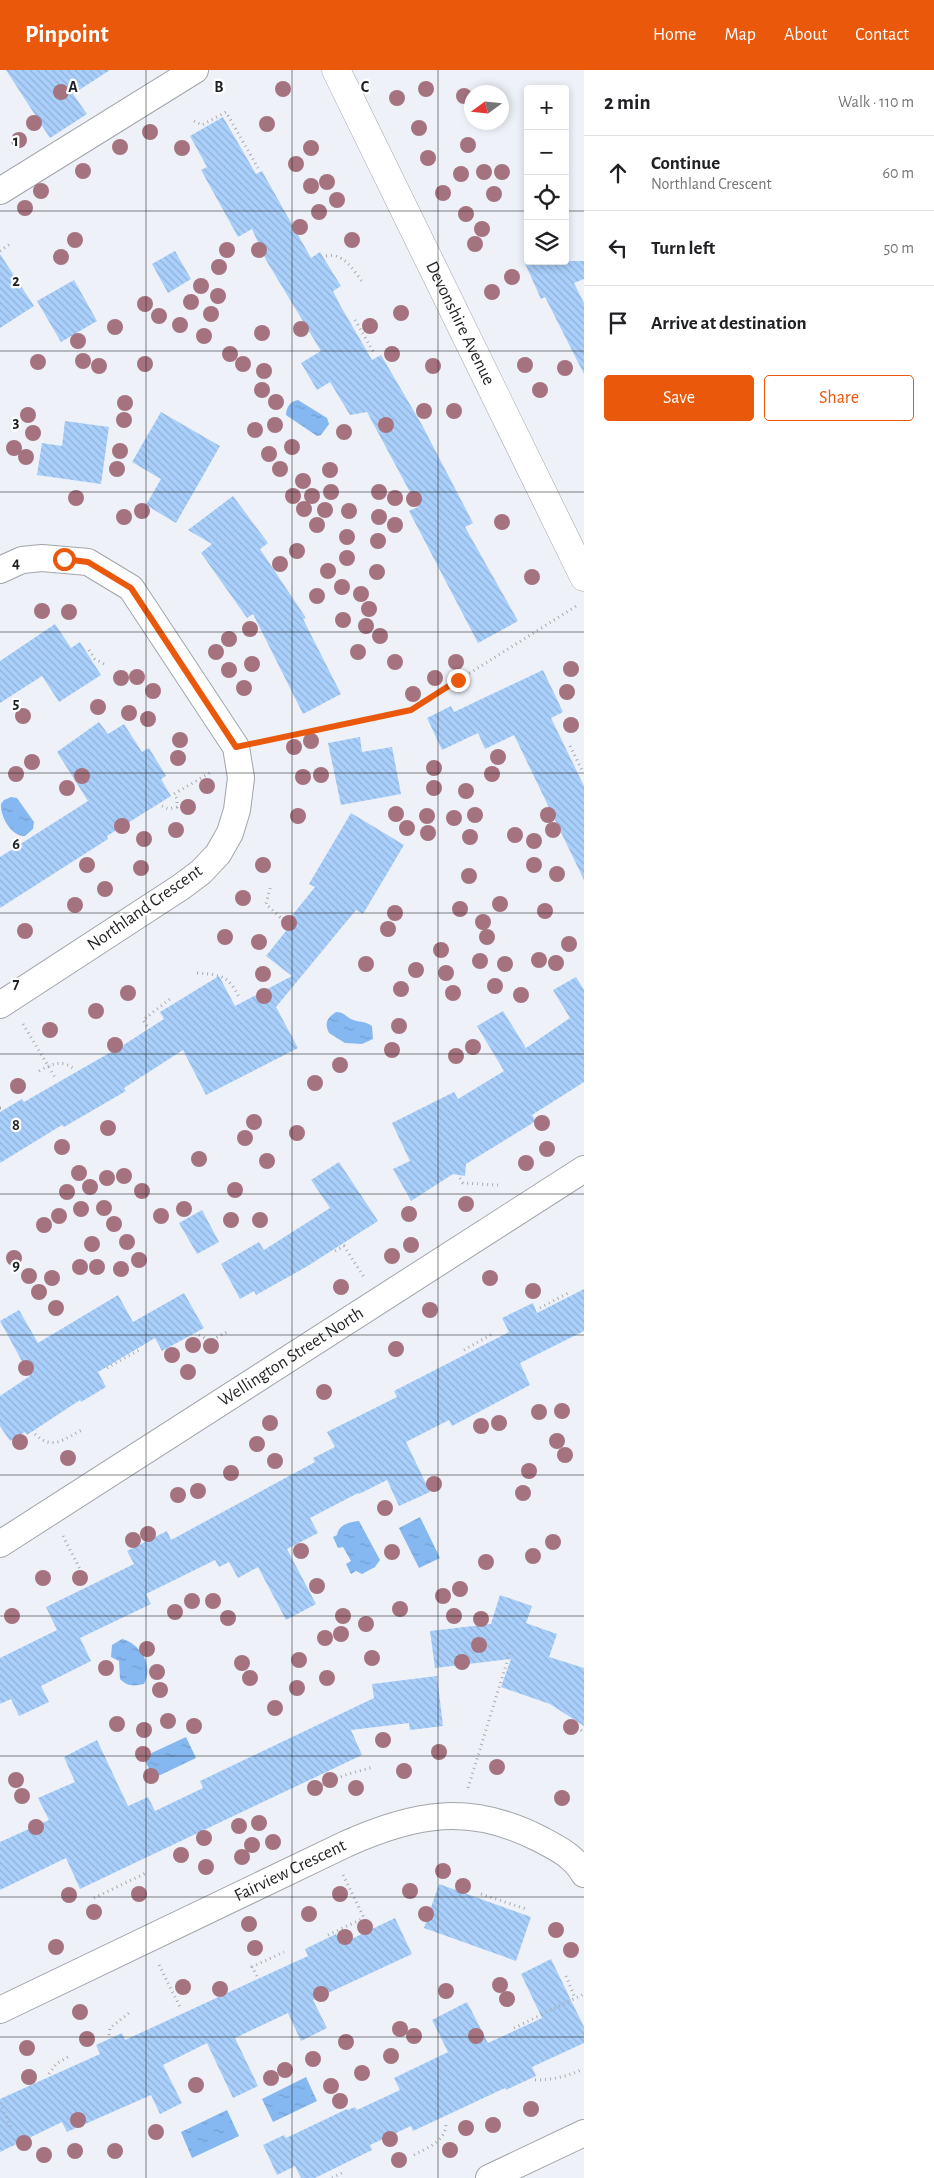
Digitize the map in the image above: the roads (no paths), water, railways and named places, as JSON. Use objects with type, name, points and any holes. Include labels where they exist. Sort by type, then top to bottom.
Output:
[{"type":"main road","name":"Devonshire Avenue","points":[[336,70],[584,577]]},
{"type":"street","points":[[0,191],[195,70]]},
{"type":"street","name":"Northland Crescent","points":[[0,570],[22,560],[42,558],[88,562],[131,588],[237,757],[241,778],[238,810],[230,833],[218,854],[201,872],[181,888],[0,1005]]},
{"type":"street","name":"Wellington Street North","points":[[0,1544],[584,1170]]},
{"type":"street","name":"Fairview Crescent","points":[[0,2010],[370,1833],[419,1818],[442,1815],[496,1821],[526,1832],[558,1848],[570,1856],[584,1874]]},
{"type":"street","points":[[489,2178],[584,2133]]},
{"type":"water","points":[[298,400],[327,418],[329,424],[321,435],[317,436],[286,415],[289,405]]},
{"type":"water","points":[[11,797],[17,798],[34,822],[33,829],[25,836],[11,830],[2,815],[1,804],[4,800]]},
{"type":"water","points":[[336,1012],[343,1013],[349,1018],[372,1026],[373,1039],[362,1044],[345,1043],[329,1033],[327,1021]]},
{"type":"water","points":[[420,1517],[440,1558],[419,1568],[399,1528]]},
{"type":"water","points":[[359,1521],[380,1560],[375,1567],[362,1574],[356,1571],[351,1574],[346,1564],[351,1561],[343,1547],[338,1548],[333,1537],[337,1535],[342,1526]]},
{"type":"water","points":[[122,1639],[135,1646],[144,1657],[147,1677],[144,1684],[131,1685],[120,1679],[119,1661],[111,1657],[112,1645]]},
{"type":"water","points":[[186,1737],[196,1758],[154,1778],[143,1757]]},
{"type":"water","points":[[306,2077],[317,2101],[273,2122],[262,2099]]},
{"type":"water","points":[[227,2110],[239,2136],[192,2158],[181,2132]]}]
